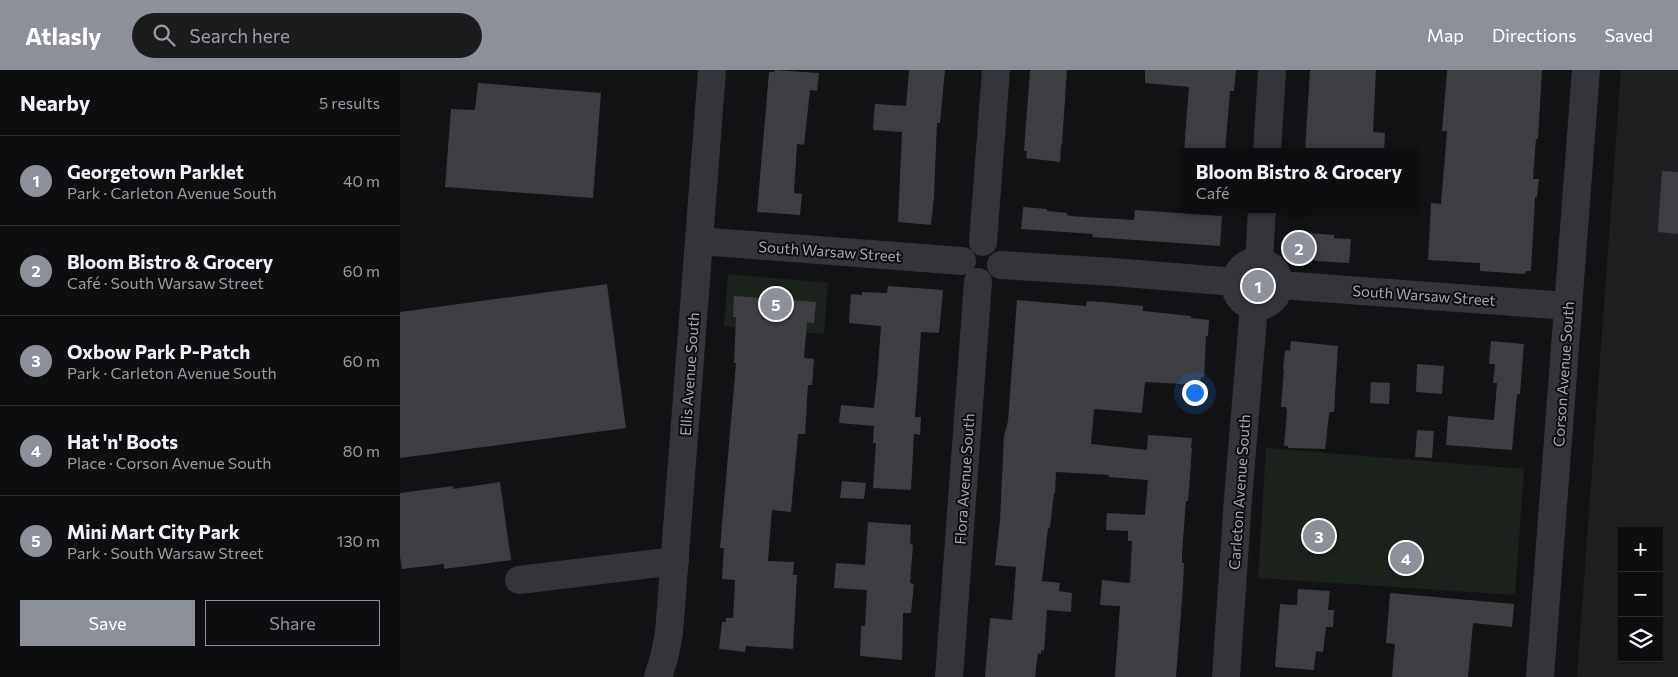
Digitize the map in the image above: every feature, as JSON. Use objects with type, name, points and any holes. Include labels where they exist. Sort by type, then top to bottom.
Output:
[{"type":"street","name":"Ellis Avenue South","points":[[658,677],[669,633],[712,70]]},
{"type":"street","points":[[983,242],[996,70]]},
{"type":"street","points":[[1267,148],[1272,70]]},
{"type":"street","name":"Corson Avenue South","points":[[1540,677],[1586,70]]},
{"type":"street","points":[[1259,262],[1262,213]]},
{"type":"street","name":"South Warsaw Street","points":[[699,241],[970,271]]},
{"type":"street","points":[[983,242],[993,245],[1001,256],[1001,265],[998,274],[986,282],[970,271],[964,251],[974,243],[983,242]]},
{"type":"street","points":[[1259,262],[1264,262],[1276,271],[1280,285],[1275,298],[1269,303],[1254,306],[1241,300],[1237,293],[1235,282],[1239,271],[1244,266],[1259,262]]},
{"type":"street","points":[[1001,265],[1235,282]]},
{"type":"street","name":"Flora Avenue South","points":[[949,677],[970,271]]},
{"type":"street","name":"South Warsaw Street","points":[[1280,285],[1568,306]]},
{"type":"street","name":"Carleton Avenue South","points":[[1226,677],[1238,498],[1254,306]]},
{"type":"street","points":[[519,580],[675,561]]},
{"type":"shaded area","points":[[1621,70],[1678,70],[1678,677],[1577,677]]},
{"type":"shaded area","points":[[1258,273],[1263,274],[1269,280],[1269,290],[1263,296],[1258,297],[1253,296],[1247,290],[1246,285],[1247,280],[1253,274]]},
{"type":"shaded area","points":[[728,274],[828,283],[824,334],[724,326]]},
{"type":"shaded area","points":[[1266,448],[1524,469],[1515,595],[1258,578]]},
{"type":"building","points":[[775,70],[819,73],[817,91],[810,90],[804,145],[797,144],[794,193],[802,194],[800,215],[757,212],[769,72],[774,72]]},
{"type":"building","points":[[909,70],[945,70],[940,123],[937,123],[931,225],[898,222],[902,132],[873,130],[875,104],[906,106]]},
{"type":"building","points":[[1030,70],[1067,70],[1060,162],[1026,158],[1027,151],[1024,151]]},
{"type":"building","points":[[1145,70],[1236,70],[1234,91],[1230,91],[1225,148],[1184,148],[1189,87],[1145,83]]},
{"type":"building","points":[[1310,70],[1376,70],[1373,132],[1385,133],[1384,148],[1305,148]]},
{"type":"building","points":[[1447,70],[1542,70],[1538,139],[1536,139],[1533,179],[1539,179],[1537,197],[1535,197],[1531,271],[1526,271],[1525,274],[1480,271],[1480,263],[1428,260],[1431,203],[1441,204],[1447,131],[1442,131]]},
{"type":"building","points":[[478,83],[601,93],[593,198],[445,187],[451,109],[475,110]]},
{"type":"building","points":[[1662,171],[1678,172],[1678,234],[1658,232]]},
{"type":"building","points":[[1023,207],[1047,209],[1047,211],[1067,213],[1070,216],[1134,220],[1135,210],[1222,216],[1220,246],[1092,237],[1093,234],[1021,229]]},
{"type":"building","points":[[1308,233],[1334,235],[1334,238],[1351,239],[1349,263],[1288,259],[1290,235],[1308,236]]},
{"type":"building","points":[[607,284],[626,428],[400,458],[400,312]]},
{"type":"building","points":[[888,286],[943,290],[939,333],[921,332],[915,417],[921,417],[920,435],[914,434],[911,490],[873,488],[876,443],[873,443],[874,426],[839,423],[841,405],[874,408],[877,380],[881,326],[849,323],[851,294],[862,295],[862,292],[887,293]]},
{"type":"building","points":[[734,296],[816,302],[814,323],[807,322],[804,358],[814,359],[812,385],[808,385],[805,434],[798,434],[791,512],[772,510],[768,561],[794,562],[793,575],[797,575],[793,649],[746,646],[745,652],[719,649],[722,622],[726,622],[726,618],[733,618],[735,580],[722,579],[724,548],[720,548],[736,363],[734,363],[736,317],[733,317]]},
{"type":"building","points":[[1017,300],[1086,306],[1087,301],[1143,306],[1143,311],[1191,316],[1191,318],[1209,320],[1208,336],[1206,336],[1204,378],[1201,377],[1200,385],[1145,382],[1142,413],[1094,409],[1091,444],[1147,450],[1148,435],[1192,438],[1182,553],[1182,563],[1184,563],[1183,586],[1176,677],[1115,677],[1120,606],[1100,605],[1102,580],[1130,583],[1132,541],[1128,541],[1128,531],[1106,530],[1107,513],[1145,515],[1148,480],[1108,477],[1109,475],[1056,472],[1055,493],[1050,528],[1048,528],[1042,581],[1060,583],[1059,591],[1072,593],[1071,612],[1047,610],[1044,651],[1041,650],[1041,654],[1038,653],[1035,677],[985,677],[990,618],[1012,620],[1016,567],[995,565],[1000,520],[1004,436],[1008,421]]},
{"type":"building","points":[[1291,341],[1338,346],[1334,412],[1330,412],[1329,415],[1325,449],[1288,448],[1288,446],[1284,446],[1287,411],[1286,407],[1281,407],[1283,369],[1285,350],[1290,351]]},
{"type":"building","points":[[1491,341],[1524,344],[1520,394],[1517,394],[1512,450],[1446,445],[1448,416],[1494,420],[1497,383],[1493,383],[1495,364],[1489,364]]},
{"type":"building","points":[[1417,364],[1444,366],[1442,394],[1416,392]]},
{"type":"building","points":[[1371,382],[1390,383],[1389,404],[1370,403]]},
{"type":"building","points":[[1417,430],[1434,431],[1432,458],[1415,457]]},
{"type":"building","points":[[842,481],[866,483],[864,499],[840,498]]},
{"type":"building","points":[[500,482],[511,560],[444,569],[444,564],[402,569],[400,557],[400,493],[453,486],[453,489]]},
{"type":"building","points":[[868,522],[911,525],[910,544],[913,545],[910,583],[914,584],[911,613],[903,613],[902,660],[860,656],[861,626],[865,626],[867,590],[834,588],[836,563],[865,565]]},
{"type":"building","points":[[1298,589],[1330,591],[1328,610],[1334,610],[1333,627],[1326,627],[1323,652],[1316,651],[1314,670],[1275,667],[1280,604],[1297,605]]},
{"type":"building","points":[[1390,593],[1514,604],[1512,627],[1473,623],[1468,677],[1392,677],[1395,644],[1386,643]]},
{"type":"place","name":"Bloom Bistro & Grocery","points":[[1299,248]]},
{"type":"place","name":"Georgetown Parklet","points":[[1258,286]]},
{"type":"place","name":"Mini Mart City Park","points":[[776,304]]},
{"type":"place","name":"Oxbow Park P-Patch","points":[[1319,536]]},
{"type":"place","name":"Hat 'n' Boots","points":[[1406,558]]}]
